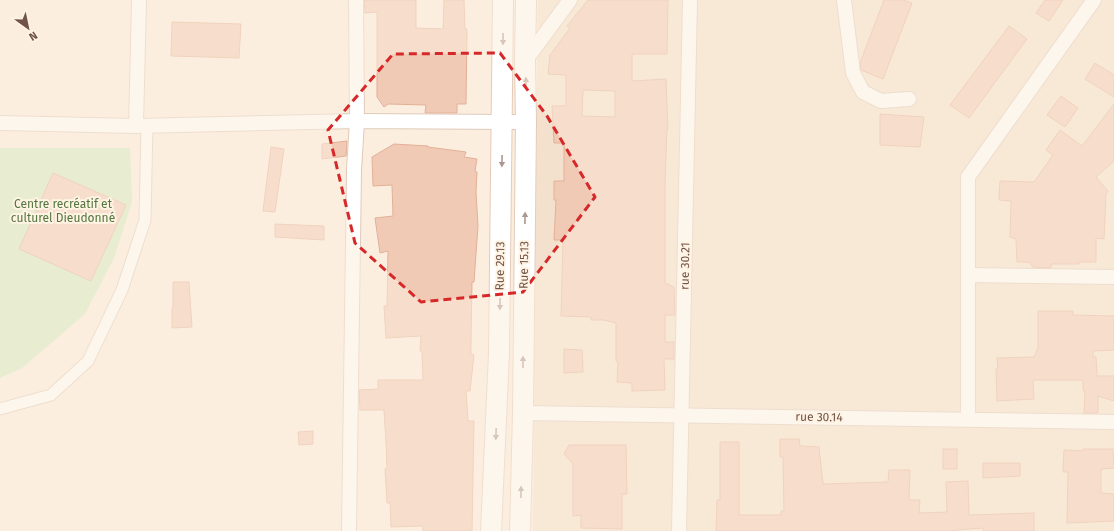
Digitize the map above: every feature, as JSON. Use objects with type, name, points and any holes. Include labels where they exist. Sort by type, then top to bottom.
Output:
[{"type":"main road","name":"Rue 29.13","points":[[491,531],[499,353],[503,0]]},
{"type":"main road","name":"Rue 15.13","points":[[520,531],[523,413],[526,0]]},
{"type":"street","points":[[0,409],[51,394],[88,361],[122,290],[145,220],[141,126],[139,0]]},
{"type":"street","points":[[349,531],[354,170],[357,121],[356,0]]},
{"type":"street","points":[[525,61],[570,0]]},
{"type":"street","name":"rue 30.21","points":[[679,531],[690,0]]},
{"type":"street","points":[[844,0],[853,73],[863,92],[881,101],[909,99]]},
{"type":"street","points":[[968,420],[968,176],[1094,0]]},
{"type":"street","points":[[0,123],[141,126],[357,121],[526,122]]},
{"type":"street","points":[[968,275],[1114,277],[1114,268]]},
{"type":"street","name":"rue 30.14","points":[[523,413],[1114,422]]},
{"type":"highlighted area","points":[[500,53],[547,116],[595,197],[523,292],[421,302],[355,243],[328,130],[393,54]]},
{"type":"shaded area","points":[[538,0],[1114,0],[1114,531],[533,531]]},
{"type":"green space","name":"Centre recréatif et culturel Dieudonné","points":[[0,148],[130,148],[132,202],[114,258],[85,314],[22,368],[0,378]]},
{"type":"building","points":[[364,0],[416,0],[416,28],[443,29],[444,0],[464,0],[465,29],[467,29],[466,104],[457,104],[457,113],[425,113],[426,105],[388,104],[384,107],[377,97],[377,12],[365,13]]},
{"type":"building","points":[[588,0],[668,0],[667,54],[632,54],[632,81],[666,79],[668,129],[665,184],[665,283],[674,287],[675,315],[665,315],[665,342],[674,342],[674,359],[664,359],[665,390],[632,391],[632,383],[617,382],[618,362],[616,361],[616,323],[604,320],[591,320],[591,317],[561,316],[563,240],[554,240],[556,200],[554,200],[554,181],[564,181],[564,143],[554,143],[552,106],[566,106],[566,75],[548,74],[550,55],[570,28],[567,26]],"holes":[[[583,90],[615,91],[615,117],[582,116]]]},
{"type":"building","points":[[884,0],[903,0],[912,3],[883,79],[861,70],[860,63]]},
{"type":"building","points":[[1045,0],[1063,0],[1049,21],[1036,13]]},
{"type":"building","points":[[172,22],[241,24],[239,58],[171,56]]},
{"type":"building","points":[[1009,26],[1027,39],[969,118],[950,105]]},
{"type":"building","points":[[1095,63],[1114,75],[1114,97],[1085,79]]},
{"type":"building","points":[[1061,96],[1078,108],[1065,127],[1047,115]]},
{"type":"building","points":[[1114,104],[1114,161],[1096,177],[1108,191],[1106,194],[1104,239],[1096,238],[1096,262],[1079,262],[1079,264],[1051,264],[1051,268],[1033,267],[1029,262],[1017,262],[1016,239],[1010,237],[1011,201],[999,200],[1000,181],[1034,182],[1053,155],[1046,150],[1060,130],[1082,146]]},
{"type":"building","points":[[880,114],[924,117],[920,147],[880,145]]},
{"type":"building","points":[[347,141],[346,156],[322,159],[322,144]]},
{"type":"building","points":[[394,144],[428,146],[466,152],[464,157],[477,159],[475,171],[477,172],[476,192],[478,226],[474,282],[472,282],[471,342],[471,354],[474,355],[470,391],[466,391],[468,421],[474,421],[472,531],[423,531],[423,526],[391,527],[390,503],[387,503],[384,410],[360,410],[359,390],[378,389],[378,380],[423,380],[422,351],[420,351],[421,336],[386,338],[384,306],[387,306],[388,251],[380,253],[375,218],[393,216],[392,185],[373,186],[372,157]]},
{"type":"building","points":[[271,147],[284,149],[275,212],[263,211]]},
{"type":"building","points":[[53,173],[126,205],[91,281],[19,249]]},
{"type":"building","points":[[275,224],[324,226],[324,240],[275,237]]},
{"type":"building","points":[[173,282],[189,282],[192,327],[172,328]]},
{"type":"building","points":[[1038,311],[1073,311],[1073,315],[1114,316],[1114,350],[1093,351],[1093,357],[1096,357],[1097,376],[1114,376],[1114,401],[1098,396],[1098,413],[1084,413],[1085,391],[1083,391],[1083,380],[1034,380],[1034,399],[997,401],[997,358],[1034,357],[1038,347]]},
{"type":"building","points":[[564,349],[582,350],[583,372],[564,373]]},
{"type":"building","points":[[313,431],[313,444],[299,445],[298,432]]},
{"type":"building","points":[[780,439],[799,439],[800,446],[819,447],[823,484],[888,482],[889,470],[910,470],[909,500],[920,500],[919,513],[947,512],[946,482],[968,481],[969,515],[1034,513],[1034,531],[983,531],[983,528],[956,531],[716,531],[717,500],[720,500],[720,442],[739,442],[739,515],[781,515],[781,511],[784,511],[783,457],[780,457]]},
{"type":"building","points":[[569,445],[626,445],[627,494],[622,494],[622,529],[581,528],[581,515],[573,516],[573,464],[564,454]]},
{"type":"building","points":[[943,449],[957,449],[957,469],[943,469]]},
{"type":"building","points":[[1083,449],[1113,449],[1114,468],[1101,469],[1101,493],[1114,494],[1114,521],[1067,523],[1068,472],[1063,472],[1064,450],[1083,451]]},
{"type":"building","points":[[983,463],[1020,463],[1020,476],[983,478]]}]
